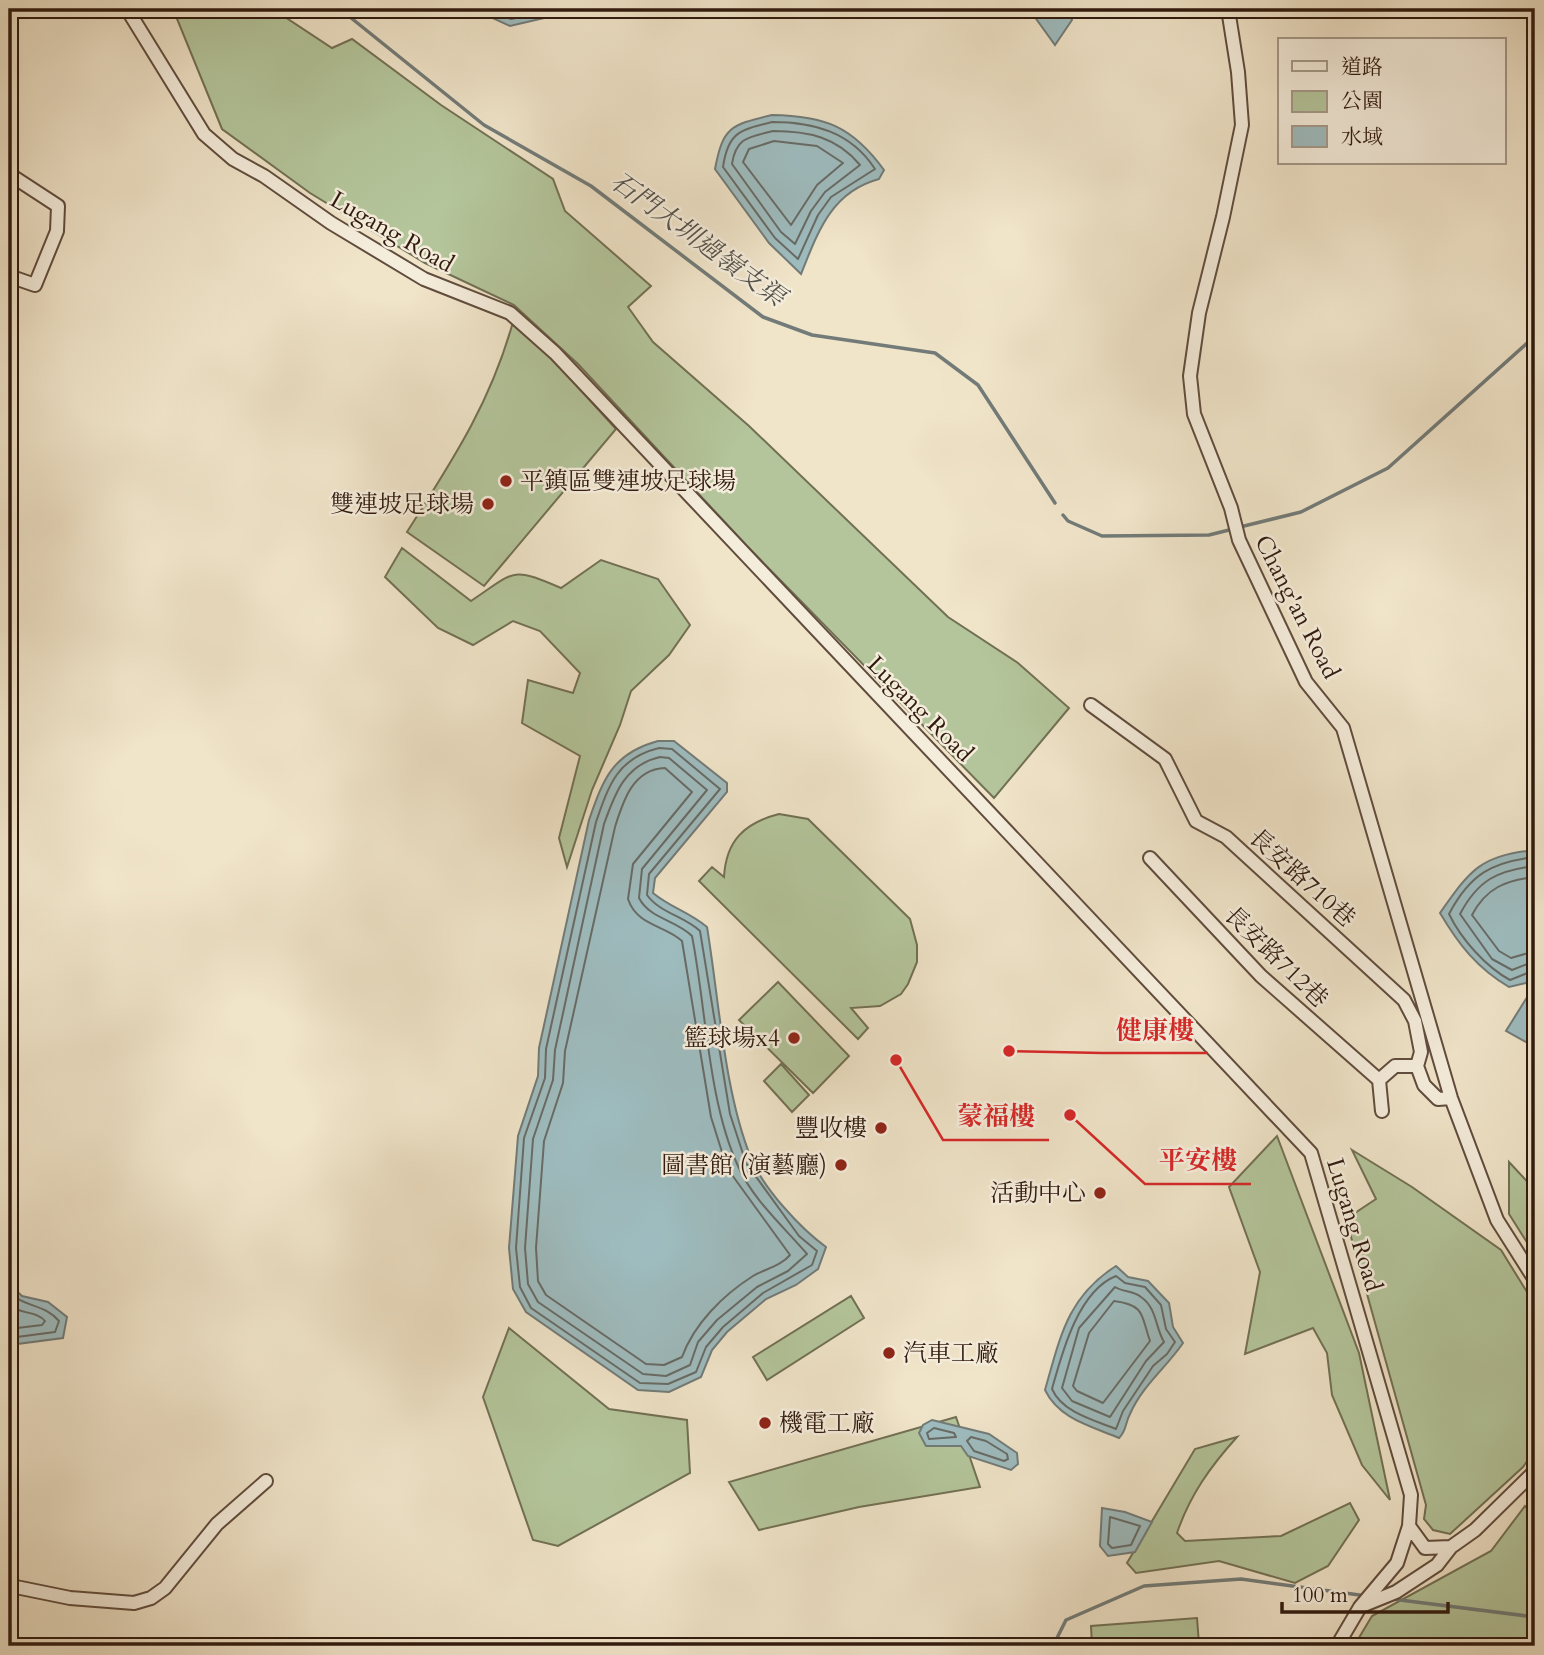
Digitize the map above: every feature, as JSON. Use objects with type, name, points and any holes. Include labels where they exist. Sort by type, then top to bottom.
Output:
[{"type":"street","name":"Lugang Road","points":[[127,9],[204,134],[233,159],[424,279],[510,313],[555,353],[1311,1153],[1411,1495],[1409,1526],[1397,1563],[1360,1606],[1337,1646]]},
{"type":"street","name":"Chang'an Road","points":[[1228,9],[1238,72],[1242,125],[1199,313],[1190,376],[1194,414],[1233,513],[1239,540],[1306,682],[1343,728],[1451,1098],[1497,1220],[1535,1280]]},
{"type":"street","points":[[9,174],[58,206],[57,231],[35,285],[9,276]]},
{"type":"street","name":"長安路710巷","points":[[1091,705],[1165,759],[1196,821],[1226,837],[1404,1000],[1415,1021],[1421,1052],[1417,1066]]},
{"type":"street","name":"長安路712巷","points":[[1150,859],[1261,976],[1379,1080]]},
{"type":"street","points":[[1382,1111],[1379,1080],[1395,1066],[1417,1066],[1424,1084],[1438,1099],[1451,1098]]},
{"type":"street","points":[[1360,1606],[1406,1586],[1437,1565],[1451,1547],[1475,1530],[1533,1478]]},
{"type":"street","points":[[9,1581],[16,1587],[70,1598],[134,1603],[151,1598],[165,1588],[217,1524],[267,1481]]},
{"type":"street","points":[[1409,1526],[1425,1548],[1451,1547]]},
{"type":"green space","points":[[173,9],[280,9],[279,13],[332,48],[352,39],[441,105],[553,179],[565,211],[651,286],[628,307],[653,342],[749,426],[948,617],[1018,663],[1069,708],[994,798],[747,546],[578,364],[514,305],[425,263],[310,193],[222,129]]},
{"type":"green space","name":"平鎮區雙連坡足球場","points":[[513,322],[550,356],[616,429],[484,586],[407,532],[481,406],[504,352]]},
{"type":"green space","points":[[402,548],[471,601],[514,575],[532,577],[561,588],[601,560],[658,579],[690,625],[669,655],[631,691],[620,725],[592,790],[567,867],[559,838],[580,756],[522,723],[528,680],[573,693],[580,673],[540,631],[513,621],[473,645],[438,628],[385,577]]},
{"type":"green space","points":[[779,814],[808,819],[910,919],[917,945],[917,962],[908,984],[901,994],[880,1006],[851,1008],[868,1028],[858,1039],[699,881],[712,867],[724,877],[729,853],[739,835],[756,823]]},
{"type":"green space","name":"籃球場x4","points":[[778,982],[849,1056],[813,1093],[739,1020]]},
{"type":"green space","points":[[781,1064],[809,1095],[792,1112],[764,1081]]},
{"type":"green space","points":[[1277,1136],[1359,1353],[1390,1500],[1362,1465],[1332,1395],[1327,1353],[1313,1328],[1245,1354],[1260,1272],[1229,1187]]},
{"type":"green space","points":[[1352,1150],[1412,1187],[1501,1250],[1535,1305],[1535,1450],[1523,1467],[1450,1534],[1433,1530],[1424,1519],[1426,1505],[1346,1219],[1376,1199]]},
{"type":"green space","points":[[1509,1162],[1535,1190],[1535,1255],[1509,1214]]},
{"type":"green space","points":[[851,1296],[864,1318],[767,1380],[753,1357]]},
{"type":"green space","points":[[509,1328],[609,1409],[687,1420],[690,1473],[558,1546],[533,1540],[483,1397]]},
{"type":"green space","points":[[956,1417],[980,1487],[859,1507],[759,1530],[729,1482]]},
{"type":"green space","points":[[1237,1437],[1202,1482],[1177,1533],[1185,1541],[1281,1536],[1350,1503],[1359,1520],[1328,1566],[1295,1583],[1219,1561],[1136,1573],[1127,1563],[1195,1449]]},
{"type":"green space","points":[[1525,1506],[1535,1516],[1535,1646],[1354,1646],[1372,1616],[1491,1551]]},
{"type":"green space","points":[[1197,1618],[1199,1644],[1092,1646],[1091,1626]]},
{"type":"water","points":[[473,9],[583,9],[510,26]]},
{"type":"water","points":[[1029,9],[1067,9],[1072,20],[1055,45]]},
{"type":"water","points":[[772,115],[807,118],[836,126],[860,143],[884,170],[879,179],[849,193],[828,216],[801,274],[769,243],[715,169],[721,144],[731,130],[746,122]]},
{"type":"water","points":[[658,741],[674,741],[727,783],[727,792],[655,878],[653,893],[707,927],[728,1074],[734,1104],[751,1158],[784,1207],[826,1247],[818,1269],[796,1285],[766,1299],[727,1332],[712,1350],[701,1377],[669,1392],[638,1390],[526,1312],[513,1289],[509,1248],[518,1136],[538,1076],[539,1048],[589,820],[605,780],[620,760],[643,746]]},
{"type":"water","points":[[1535,850],[1535,975],[1526,983],[1509,987],[1487,972],[1470,955],[1440,913],[1460,885],[1478,867],[1501,856]]},
{"type":"water","points":[[1535,990],[1535,1047],[1506,1031],[1529,994]]},
{"type":"water","points":[[1116,1266],[1128,1277],[1148,1281],[1169,1303],[1173,1327],[1183,1343],[1141,1395],[1119,1438],[1067,1415],[1051,1400],[1045,1390],[1061,1336],[1076,1305],[1099,1278]]},
{"type":"water","points":[[9,1284],[22,1296],[48,1302],[67,1317],[63,1338],[9,1345]]},
{"type":"water","points":[[932,1420],[989,1434],[1017,1453],[1018,1464],[1011,1470],[968,1456],[961,1446],[926,1446],[919,1433],[923,1425]]},
{"type":"water","points":[[1102,1508],[1125,1512],[1152,1522],[1135,1552],[1108,1556],[1100,1546]]},
{"type":"waterway","name":"石門大圳過嶺支渠","points":[[340,9],[484,125],[591,186],[763,317],[812,335],[935,353],[978,385],[1055,503]]},
{"type":"waterway","name":"石門大圳過嶺支渠","points":[[1240,527],[1301,512],[1388,468],[1535,336]]},
{"type":"waterway","name":"石門大圳過嶺支渠","points":[[1063,515],[1068,521],[1102,536],[1209,535],[1233,529]]},
{"type":"waterway","points":[[1053,1646],[1066,1620],[1144,1586],[1241,1579],[1367,1596]]},
{"type":"waterway","points":[[1392,1599],[1535,1617]]},
{"type":"place","name":"平鎮區雙連坡足球場","points":[[506,481]]},
{"type":"place","name":"雙連坡足球場","points":[[488,504]]},
{"type":"place","name":"籃球場x4","points":[[794,1038]]},
{"type":"place","name":"健康樓","points":[[1009,1051]]},
{"type":"place","name":"蒙福樓","points":[[896,1060]]},
{"type":"place","name":"平安樓","points":[[1070,1115]]},
{"type":"place","name":"豐收樓","points":[[881,1128]]},
{"type":"place","name":"圖書館 (演藝廳)","points":[[841,1165]]},
{"type":"place","name":"活動中心","points":[[1100,1193]]},
{"type":"place","name":"汽車工廠","points":[[889,1353]]},
{"type":"place","name":"機電工廠","points":[[765,1423]]}]
